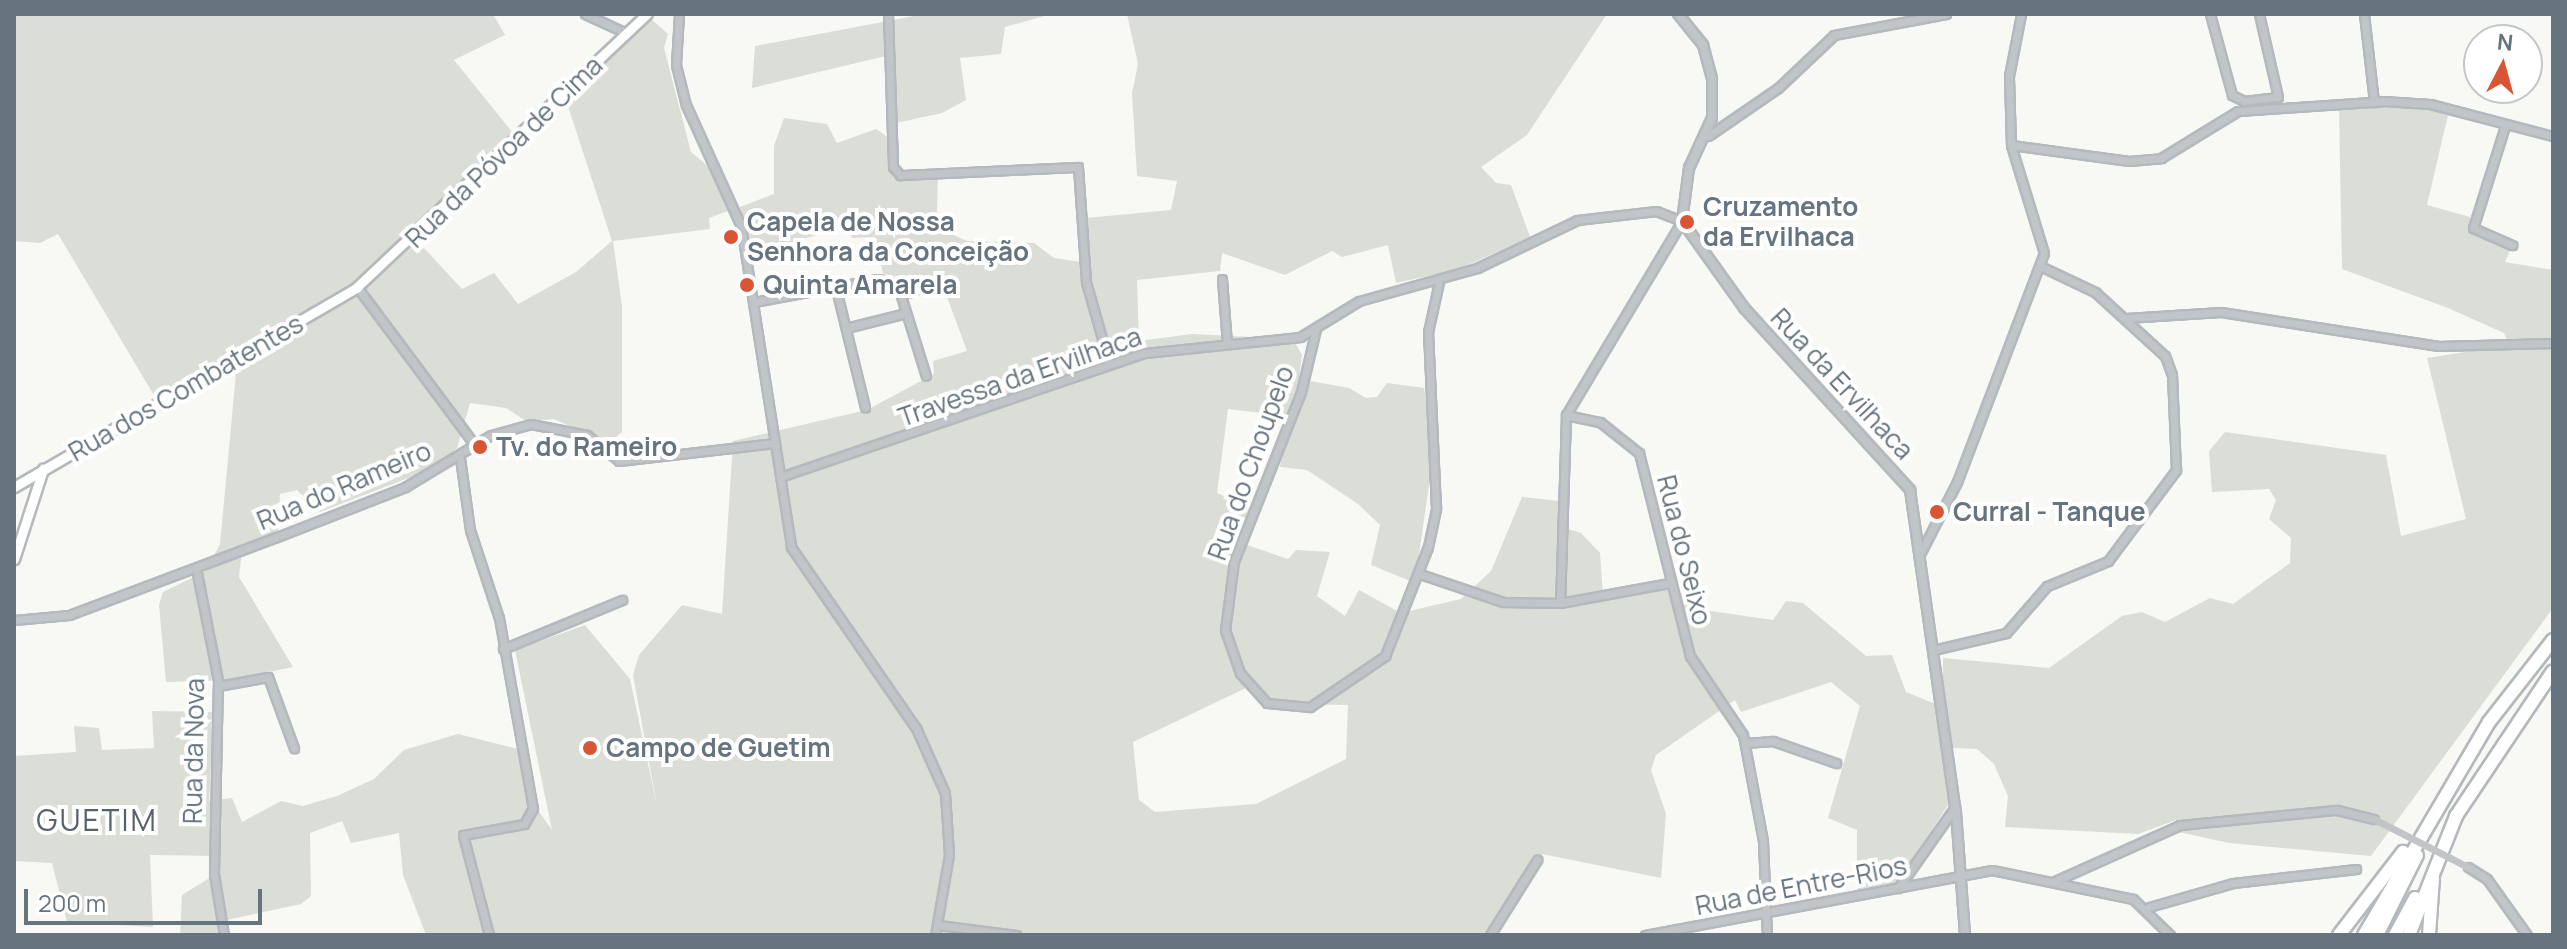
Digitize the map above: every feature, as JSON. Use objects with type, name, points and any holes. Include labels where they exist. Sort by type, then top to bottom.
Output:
[{"type":"highway","points":[[2364,935],[2429,818],[2489,722],[2553,640]]},
{"type":"highway","points":[[2395,935],[2509,727],[2553,671]]},
{"type":"highway","points":[[2339,935],[2429,818]]},
{"type":"highway","points":[[2377,935],[2417,855],[2421,832]]},
{"type":"highway","points":[[2409,935],[2434,863]]},
{"type":"highway","points":[[2429,935],[2434,863]]},
{"type":"main road","name":"Rua da Póvoa de Cima","points":[[357,287],[647,14]]},
{"type":"main road","name":"Rua dos Combatentes","points":[[14,487],[357,287]]},
{"type":"main road","points":[[14,559],[43,469]]},
{"type":"street","points":[[585,14],[626,33]]},
{"type":"street","points":[[679,14],[679,79],[697,137],[732,199],[754,302],[791,547],[916,728],[945,793],[949,855],[935,935]]},
{"type":"street","points":[[888,14],[893,167],[900,175],[1078,167],[1086,282],[1109,363]]},
{"type":"street","points":[[1678,14],[1703,45],[1710,68],[1708,136]]},
{"type":"street","points":[[1560,603],[1566,415],[1682,221],[1689,168],[1708,136],[1778,88],[1834,35],[1946,14]]},
{"type":"street","points":[[1921,552],[1957,482],[2040,266],[2036,217],[2011,145],[2009,76],[2021,14]]},
{"type":"street","points":[[2210,14],[2232,95],[2244,101],[2278,97],[2259,14]]},
{"type":"street","points":[[2364,14],[2374,102]]},
{"type":"street","points":[[2011,145],[2129,161],[2161,158],[2238,111],[2374,102],[2430,104],[2505,126],[2553,136]]},
{"type":"street","points":[[2505,126],[2473,228],[2512,245]]},
{"type":"street","name":"Travessa da Ervilhaca","points":[[780,477],[1109,363],[1316,329],[1359,301],[1439,282],[1577,220],[1643,210],[1682,221]]},
{"type":"street","name":"Rua da Ervilhaca","points":[[1682,221],[1745,309],[1902,477],[1921,552],[1964,876],[1965,935]]},
{"type":"street","points":[[1933,650],[2006,633],[2047,586],[2108,561],[2173,479],[2172,375],[2165,356],[2095,292],[2040,266]]},
{"type":"street","points":[[754,302],[877,279],[897,283],[926,376]]},
{"type":"street","points":[[1222,279],[1227,344]]},
{"type":"street","name":"Rua do Choupelo","points":[[1316,329],[1301,392],[1234,561],[1225,630],[1240,673],[1267,703],[1310,707],[1357,681],[1385,656],[1420,574],[1436,508],[1428,332],[1439,282]]},
{"type":"street","points":[[357,287],[474,444]]},
{"type":"street","points":[[836,289],[865,407]]},
{"type":"street","points":[[2126,318],[2221,312],[2438,346],[2553,343]]},
{"type":"street","points":[[846,328],[906,313]]},
{"type":"street","name":"Rua do Seixo","points":[[1566,415],[1600,422],[1639,453],[1669,583],[1690,656],[1745,743],[1763,841],[1767,935]]},
{"type":"street","name":"Rua do Rameiro","points":[[14,620],[69,615],[196,568],[405,487],[460,458],[474,444],[531,424],[587,435],[619,461],[775,443]]},
{"type":"street","points":[[460,458],[470,530],[503,649],[533,808],[524,824],[463,835],[489,935]]},
{"type":"street","name":"Rua da Nova","points":[[196,568],[218,686],[214,874],[224,935]]},
{"type":"street","points":[[1420,574],[1503,602],[1560,603],[1669,583]]},
{"type":"street","points":[[503,649],[622,600]]},
{"type":"street","points":[[218,686],[268,677],[294,748]]},
{"type":"street","points":[[1745,743],[1773,741],[1836,763]]},
{"type":"street","points":[[1898,888],[1955,807]]},
{"type":"street","points":[[2055,881],[2180,825],[2337,810],[2374,819],[2487,879],[2527,935]]},
{"type":"street","points":[[1490,935],[1537,860]]},
{"type":"street","points":[[2170,935],[2149,907],[2233,883],[2356,869]]},
{"type":"street","name":"Rua de Entre-Rios","points":[[1645,935],[1766,915],[1992,870],[2055,881],[2149,907]]},
{"type":"street","points":[[938,925],[1016,935]]},
{"type":"shaded area","points":[[14,14],[493,14],[505,35],[454,60],[513,133],[411,234],[462,289],[494,273],[518,304],[576,272],[612,241],[566,100],[650,18],[668,34],[664,48],[691,152],[708,166],[728,211],[709,218],[710,229],[613,241],[622,306],[622,432],[608,443],[554,419],[526,421],[506,408],[470,403],[457,448],[434,468],[320,512],[297,490],[280,494],[278,537],[242,550],[239,577],[293,667],[231,680],[166,682],[159,605],[163,592],[206,571],[220,544],[238,352],[155,397],[58,234],[40,243],[14,241]]},
{"type":"shaded area","points":[[925,14],[1051,14],[1005,27],[1001,54],[960,58],[966,100],[942,113],[896,123],[890,55],[752,88],[755,46]]},
{"type":"shaded area","points":[[1127,14],[1607,14],[1527,135],[1481,167],[1496,183],[1511,185],[1530,237],[1459,269],[1396,283],[1388,245],[1342,257],[1332,251],[1285,275],[1222,253],[1220,271],[1137,280],[1139,341],[1192,334],[1293,339],[1302,355],[1299,379],[1349,388],[1366,398],[1377,397],[1387,383],[1424,388],[1434,450],[1415,583],[1371,565],[1380,525],[1358,504],[1307,470],[1280,467],[1288,416],[1228,409],[1217,493],[1249,507],[1238,542],[1288,559],[1296,550],[1330,552],[1317,596],[1345,616],[1359,590],[1401,613],[1461,599],[1491,571],[1522,497],[1560,501],[1558,526],[1581,533],[1600,553],[1603,596],[1660,589],[1700,596],[1704,610],[1773,620],[1786,601],[1803,603],[1866,656],[1892,655],[1906,692],[1933,703],[1943,700],[1943,658],[2049,668],[2122,616],[2142,612],[2165,622],[2210,598],[2233,604],[2290,563],[2291,538],[2269,519],[2276,500],[2269,489],[2212,492],[2209,451],[2225,432],[2386,455],[2401,536],[2466,519],[2427,358],[2510,345],[2504,333],[2448,308],[2342,269],[2339,107],[2404,104],[2448,115],[2427,205],[2470,217],[2469,231],[2511,248],[2505,262],[2553,270],[2553,608],[2371,856],[2229,843],[2179,832],[2176,820],[2138,834],[2005,827],[2008,796],[1994,764],[1977,749],[1955,748],[1945,752],[1950,802],[1905,870],[1908,888],[1857,898],[1857,830],[1828,818],[1860,706],[1831,682],[1741,712],[1735,700],[1656,755],[1651,770],[1666,814],[1661,878],[1542,854],[1493,935],[426,935],[403,875],[399,833],[351,843],[342,821],[310,833],[311,896],[301,904],[222,921],[220,935],[180,935],[182,895],[216,874],[218,856],[150,855],[153,927],[67,922],[52,863],[14,861],[14,756],[76,752],[74,726],[99,728],[102,750],[154,748],[152,711],[215,712],[209,801],[232,798],[242,822],[281,801],[303,806],[337,796],[374,779],[404,750],[458,734],[518,749],[524,790],[552,830],[515,650],[585,625],[630,679],[657,806],[633,675],[639,655],[682,605],[722,614],[733,441],[867,410],[934,374],[933,361],[967,351],[943,286],[909,300],[896,276],[883,274],[875,237],[852,238],[847,226],[749,255],[740,207],[774,194],[774,146],[784,118],[827,124],[837,143],[876,129],[889,138],[893,178],[938,174],[937,212],[949,233],[967,241],[1034,243],[1054,258],[1087,263],[1086,218],[1171,210],[1177,181],[1137,176],[1132,93],[1138,64]],"holes":[[[1248,687],[1271,704],[1348,705],[1346,759],[1256,804],[1155,812],[1139,800],[1133,742]]]},
{"type":"place","name":"Cruzamento da Ervilhaca","points":[[1687,222]]},
{"type":"place","name":"Capela de Nossa Senhora da Conceição","points":[[731,237]]},
{"type":"place","name":"Quinta Amarela","points":[[747,285]]},
{"type":"place","name":"Tv. do Rameiro","points":[[480,447]]},
{"type":"place","name":"Curral - Tanque","points":[[1937,512]]},
{"type":"place","name":"Campo de Guetim","points":[[590,748]]},
{"type":"district","name":"GUETIM","points":[[97,820]]}]
